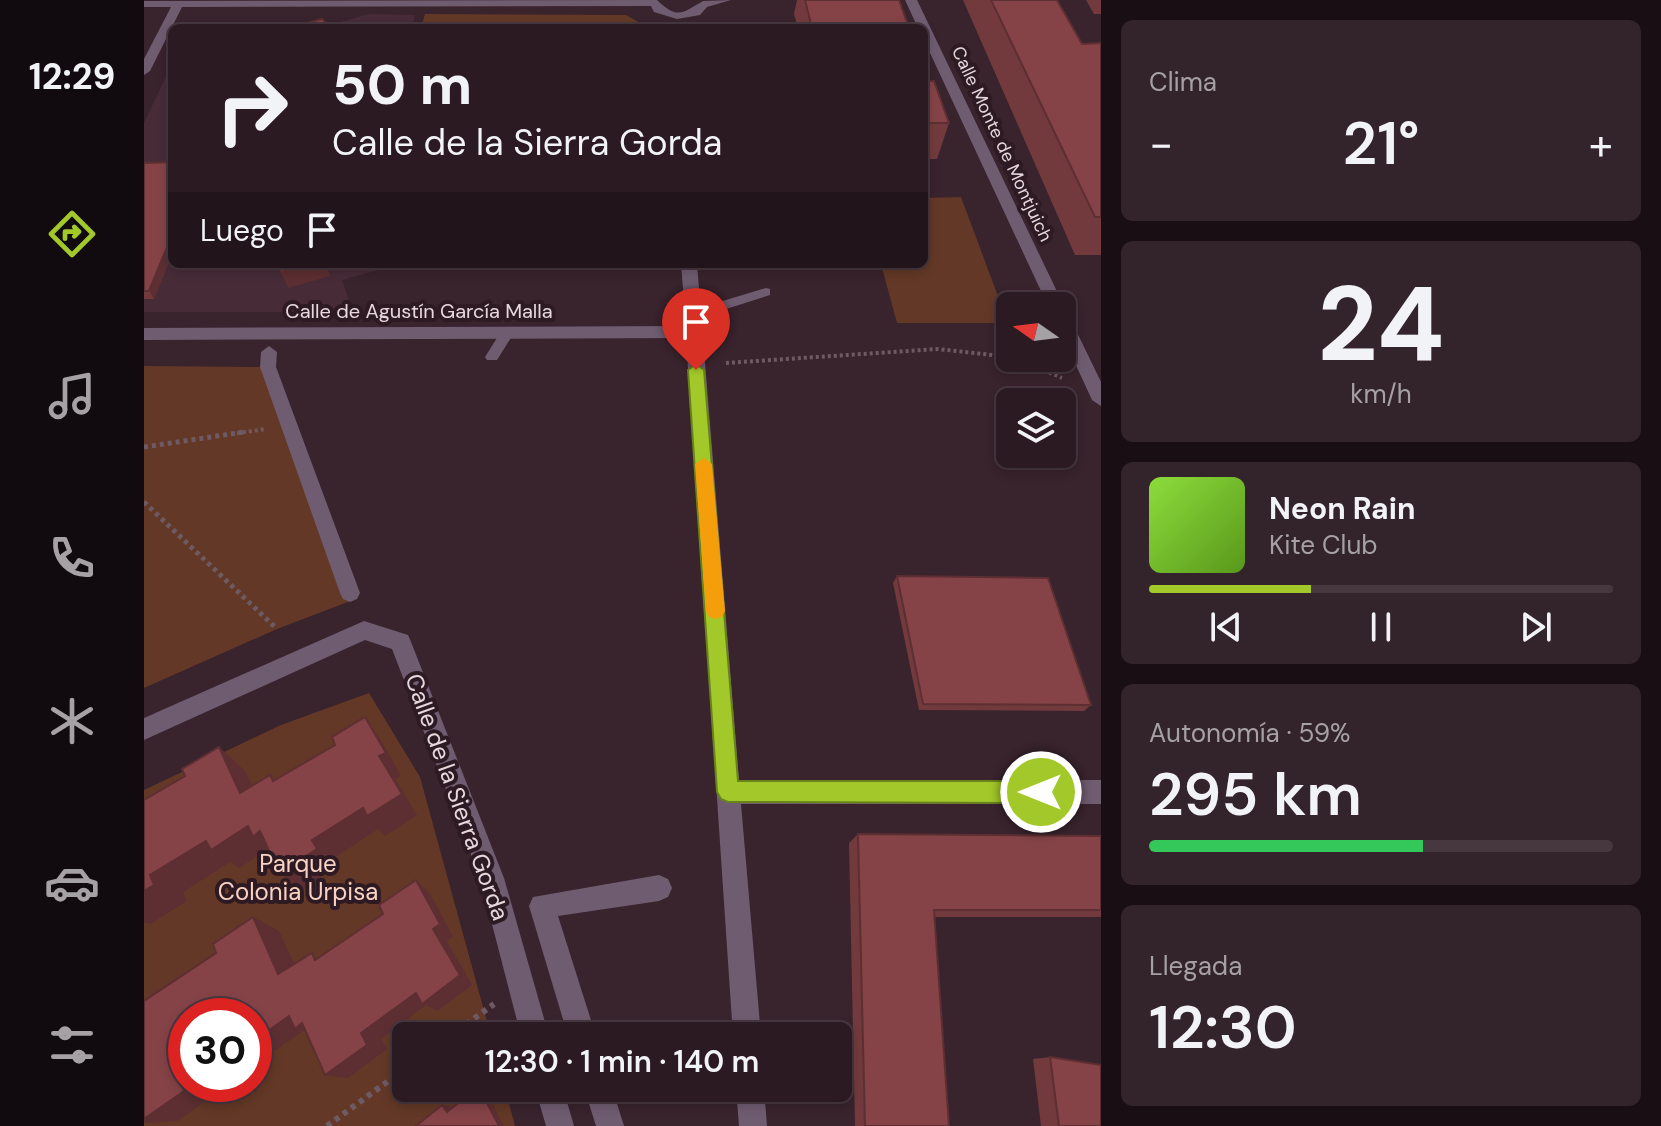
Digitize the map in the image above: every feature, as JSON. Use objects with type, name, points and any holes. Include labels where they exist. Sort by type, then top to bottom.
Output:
[{"type":"street","points":[[144,4],[656,1],[658,10],[676,22],[696,13],[702,2],[725,0]]},
{"type":"street","name":"Calle Monte de Montjuich","points":[[911,0],[922,24]]},
{"type":"street","points":[[168,24],[179,3]]},
{"type":"street","points":[[144,71],[168,24]]},
{"type":"street","name":"Calle Monte de Montjuich","points":[[928,36],[1049,292]]},
{"type":"street","points":[[689,268],[746,1022]]},
{"type":"street","name":"Calle de Agustín García Malla","points":[[144,334],[695,332]]},
{"type":"street","points":[[1076,347],[1101,400]]},
{"type":"street","points":[[269,352],[268,367],[350,593]]},
{"type":"street","name":"Calle de la Sierra Gorda","points":[[144,729],[364,630],[400,642],[492,878],[531,1022]]},
{"type":"street","points":[[728,792],[1101,792]]},
{"type":"street","points":[[578,1022],[542,906],[659,888]]},
{"type":"street","points":[[553,1102],[560,1126]]},
{"type":"street","points":[[602,1102],[610,1126]]},
{"type":"street","points":[[751,1102],[753,1126]]},
{"type":"lane","points":[[695,332],[721,306],[766,292]]},
{"type":"lane","points":[[492,357],[507,333]]},
{"type":"path","points":[[726,363],[938,349],[996,355]]},
{"type":"path","points":[[144,447],[289,425]]},
{"type":"path","points":[[144,502],[277,629]]},
{"type":"path","points":[[469,1022],[521,984]]},
{"type":"path","points":[[327,1126],[392,1078]]},
{"type":"shaded area","points":[[369,14],[415,15],[412,24],[333,24]]},
{"type":"shaded area","points":[[168,72],[168,268],[386,268],[342,280],[353,312],[144,312],[144,123]]},
{"type":"green space","points":[[425,14],[626,15],[642,24],[422,24]]},
{"type":"green space","points":[[961,197],[996,292],[996,323],[897,323],[882,268],[928,268],[928,198]]},
{"type":"green space","points":[[144,366],[268,367],[353,600],[277,629],[144,688]]},
{"type":"green space","name":"Parque Colonia Urpisa","points":[[369,693],[420,777],[487,1022],[392,1022],[392,1102],[509,1102],[515,1126],[144,1126],[144,790],[281,725]]},
{"type":"building","points":[[805,0],[899,0],[908,24],[811,24]]},
{"type":"building","points":[[991,0],[1057,0],[1082,44],[1101,43],[1101,217],[1095,217]]},
{"type":"building","points":[[322,19],[327,24],[305,24]]},
{"type":"building","points":[[928,78],[934,81],[949,123],[928,123]]},
{"type":"building","points":[[168,162],[168,245],[149,291],[144,291],[144,163]]},
{"type":"building","points":[[897,576],[1048,578],[1091,705],[923,704]]},
{"type":"building","points":[[365,717],[386,753],[379,756],[402,794],[367,816],[363,808],[312,840],[317,849],[279,873],[260,831],[253,837],[248,826],[211,850],[206,841],[150,875],[154,885],[144,891],[144,800],[185,776],[182,769],[219,747],[240,793],[270,775],[273,781],[335,745],[332,737]]},
{"type":"building","points":[[858,834],[1101,836],[1101,910],[934,910],[949,1126],[865,1126]]},
{"type":"building","points":[[416,880],[440,924],[433,929],[460,975],[422,1004],[416,993],[361,1033],[367,1045],[325,1075],[302,1023],[295,1029],[289,1016],[272,1028],[272,998],[168,998],[168,1102],[144,1119],[144,1001],[216,953],[213,944],[253,917],[278,974],[312,953],[315,960],[383,914],[379,905]]},
{"type":"building","points":[[1050,1057],[1101,1065],[1101,1126],[1059,1126]]},
{"type":"building","points":[[460,1102],[486,1102],[499,1126],[416,1126],[442,1105],[447,1112]]},
{"type":"slow traffic","points":[[704,464],[715,611]]},
{"type":"route","points":[[696,370],[728,792],[1041,792]]}]
